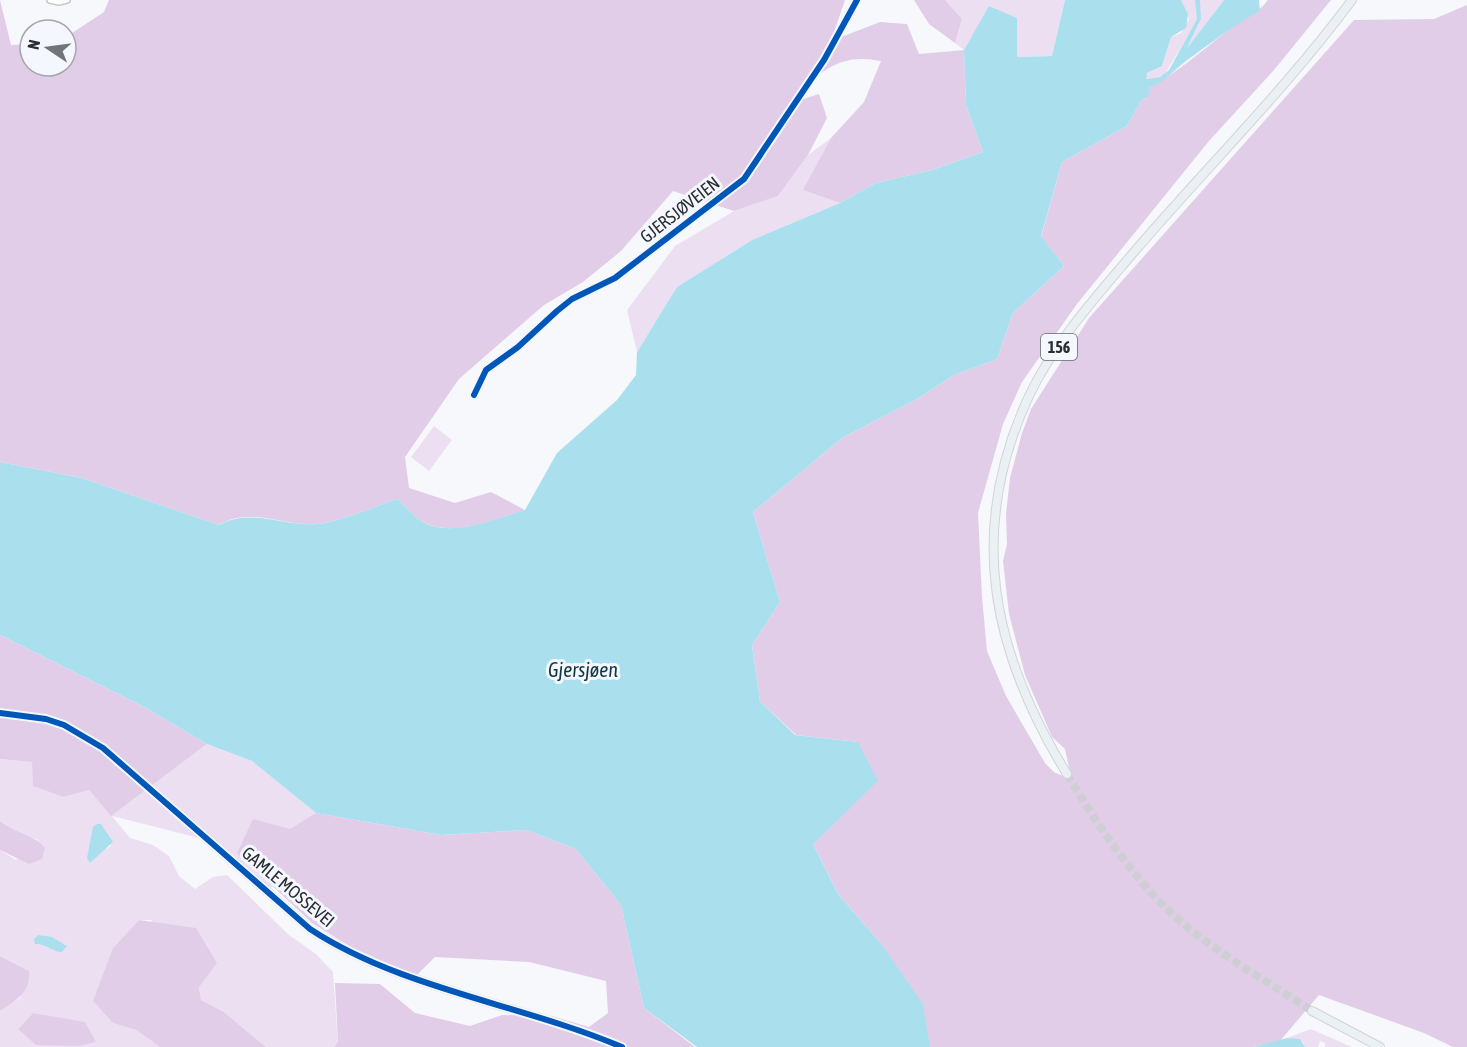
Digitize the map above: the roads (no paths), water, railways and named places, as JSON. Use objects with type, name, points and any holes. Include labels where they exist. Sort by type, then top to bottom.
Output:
[{"type":"main road","name":"156","points":[[1067,774],[1039,727],[1020,687],[997,602],[994,546],[996,510],[1014,433],[1040,377],[1085,313],[1182,196],[1290,80],[1352,0]]},
{"type":"main road","name":"GAMLE MOSSEVEI","points":[[0,713],[45,719],[64,725],[103,748],[310,929],[329,941],[380,965],[622,1047]]},
{"type":"main road","points":[[1312,1011],[1380,1047]]},
{"type":"street","points":[[50,0],[59,3],[67,0]]},
{"type":"street","name":"GJERSJØVEIEN","points":[[474,395],[486,370],[518,347],[572,299],[615,278],[744,179],[824,60],[857,0]]},
{"type":"water","name":"Gjersjøen","points":[[1065,0],[1181,0],[1188,14],[1186,28],[1171,37],[1162,66],[1147,73],[1146,79],[1160,77],[1169,70],[1197,19],[1195,0],[1200,0],[1201,19],[1187,48],[1224,0],[1259,0],[1260,11],[1231,28],[1155,86],[1149,88],[1149,95],[1141,101],[1127,126],[1062,162],[1041,236],[1064,266],[1013,313],[997,359],[954,375],[917,399],[842,438],[753,512],[780,602],[752,645],[760,701],[795,735],[858,742],[878,781],[813,844],[838,894],[882,945],[923,1004],[930,1047],[697,1047],[644,1008],[621,905],[576,849],[527,830],[441,835],[316,813],[252,761],[207,744],[146,708],[0,635],[0,462],[82,478],[219,525],[243,518],[305,524],[327,523],[397,499],[419,519],[439,527],[476,525],[525,510],[557,453],[617,400],[636,375],[637,352],[677,287],[752,240],[840,203],[876,183],[932,170],[983,152],[966,105],[964,50],[989,6],[1017,18],[1017,57],[1052,56]]},
{"type":"water","points":[[101,824],[113,842],[90,863],[87,858],[93,827]]},
{"type":"water","points":[[38,935],[52,937],[67,946],[62,952],[35,944],[34,939]]},
{"type":"water","points":[[1287,1038],[1300,1039],[1305,1047],[1254,1047]]},
{"type":"tunnel","points":[[1067,774],[1109,840],[1132,871],[1175,917],[1232,960],[1312,1011]]}]
